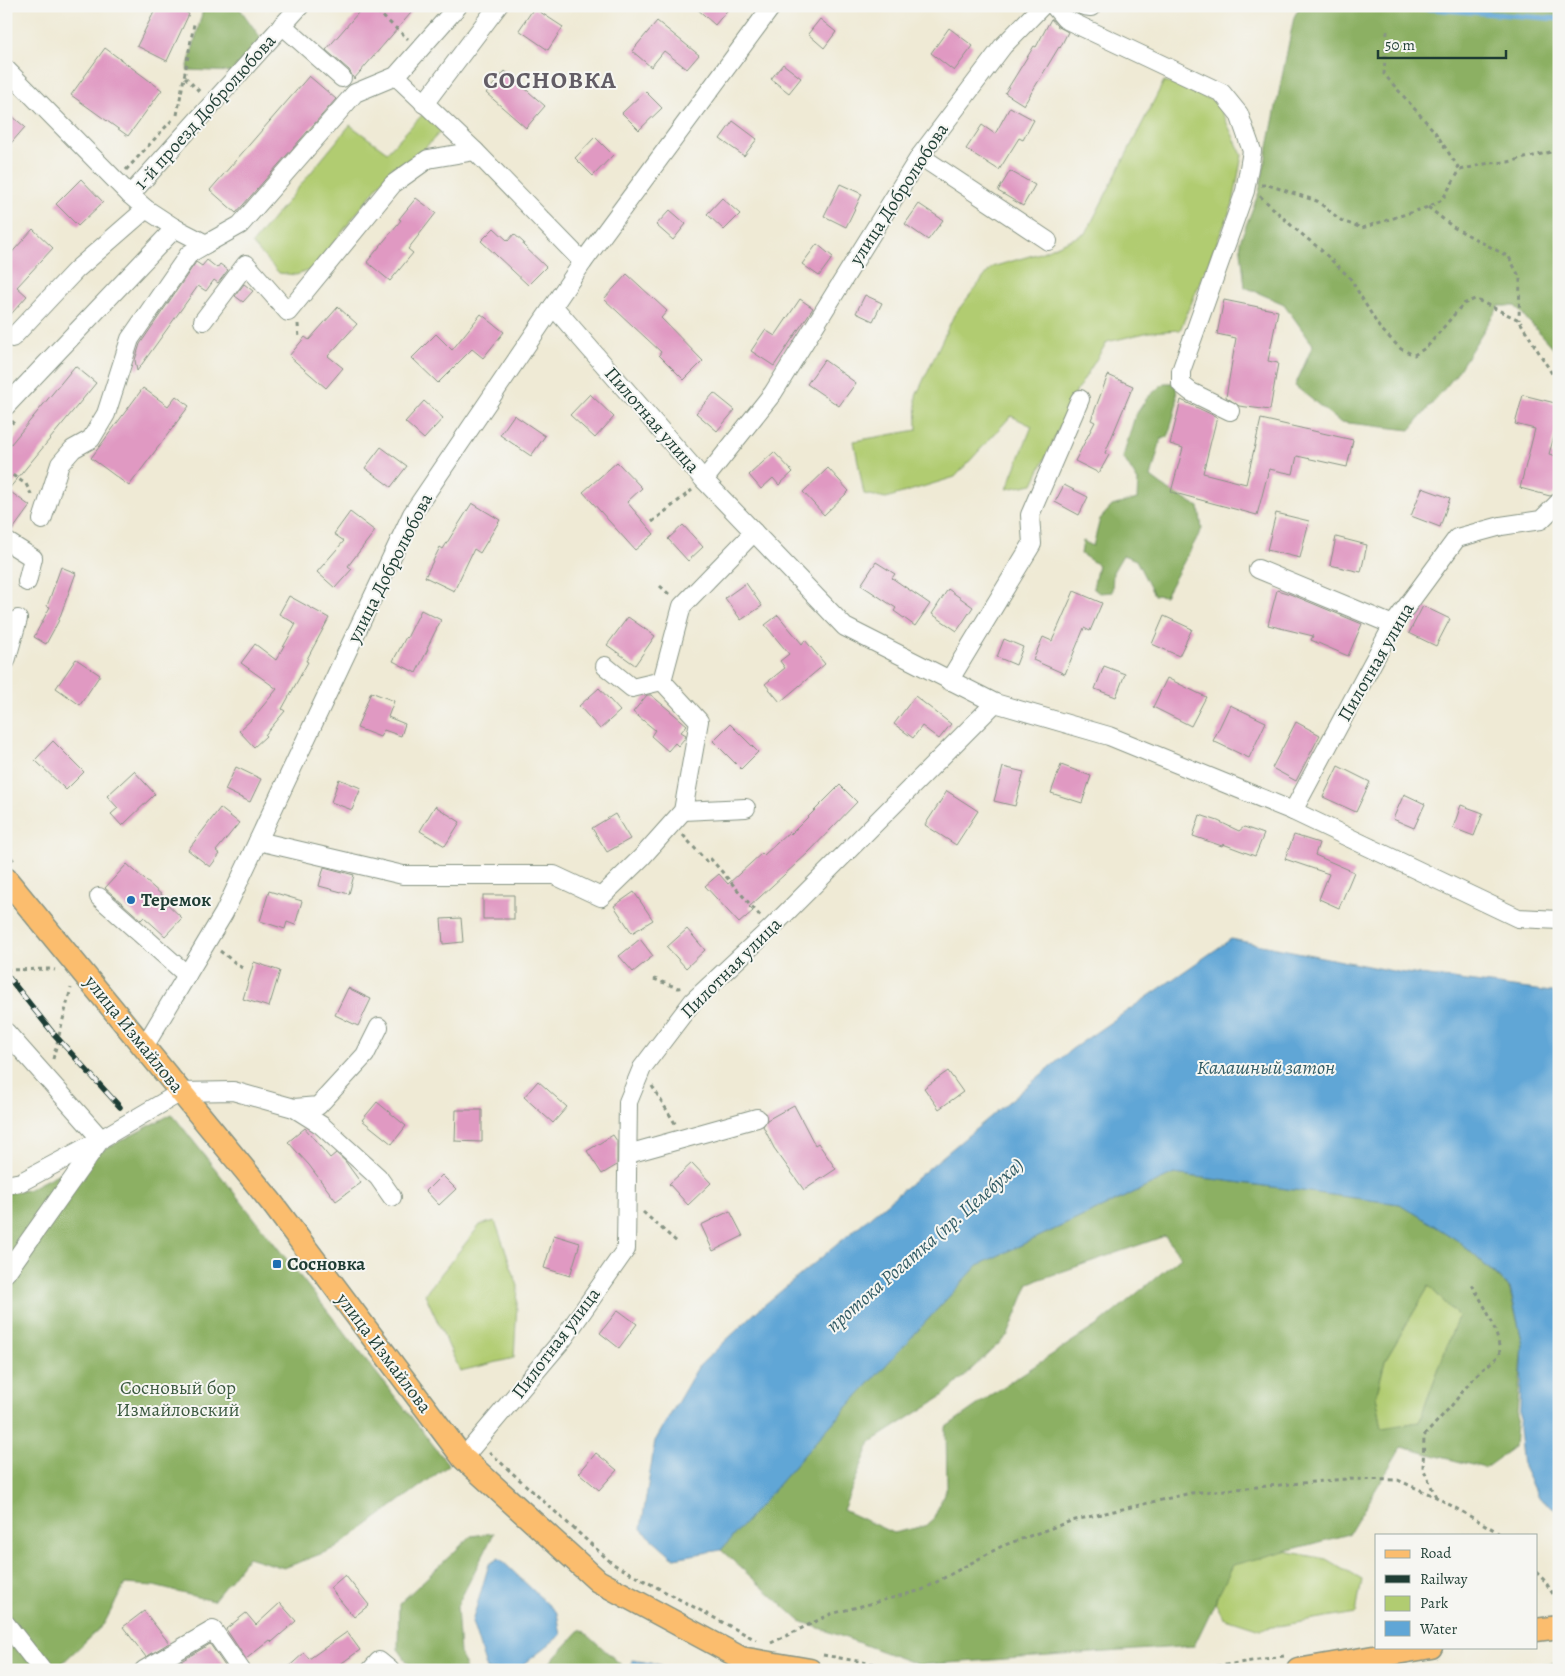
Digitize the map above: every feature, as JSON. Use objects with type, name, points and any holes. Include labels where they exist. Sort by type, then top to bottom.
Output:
[{"type":"main road","name":"улица Измайлова","points":[[6,879],[272,1203],[463,1458],[598,1581],[740,1664],[812,1662]]},
{"type":"main road","points":[[1538,1630],[1559,1627]]},
{"type":"main road","points":[[1298,1670],[1425,1648]]},
{"type":"street","name":"1-й проезд Добролюбова","points":[[130,195],[300,6]]},
{"type":"street","points":[[42,520],[60,464],[73,449],[91,439],[106,414],[130,339],[189,254],[240,225],[355,93],[396,76],[458,6]]},
{"type":"street","points":[[424,104],[498,6]]},
{"type":"street","name":"улица Добролюбова","points":[[144,1047],[224,913],[412,514],[583,262],[772,6]]},
{"type":"street","name":"улица Добролюбова","points":[[704,480],[773,393],[920,156],[1003,46],[1042,6]]},
{"type":"street","points":[[1054,6],[1065,19],[1222,93],[1239,114],[1252,151],[1245,191],[1180,371],[1180,384],[1191,392],[1230,411]]},
{"type":"street","points":[[282,26],[342,78]]},
{"type":"street","points":[[6,69],[115,181],[146,209],[175,228],[206,244]]},
{"type":"street","points":[[396,76],[475,151],[583,262]]},
{"type":"street","points":[[203,321],[246,264],[288,312],[393,184],[428,159],[475,151]]},
{"type":"street","points":[[920,156],[1048,241]]},
{"type":"street","points":[[12,338],[76,270],[146,209]]},
{"type":"street","points":[[6,406],[175,228]]},
{"type":"street","name":"Пилотная улица","points":[[553,306],[704,480],[845,627],[995,703],[1108,736],[1293,811],[1518,918],[1559,920]]},
{"type":"street","points":[[949,681],[1032,544],[1030,515],[1080,399]]},
{"type":"street","name":"Пилотная улица","points":[[1293,811],[1393,626],[1457,538],[1502,526],[1541,520],[1559,502]]},
{"type":"street","points":[[662,680],[682,606],[754,532]]},
{"type":"street","points":[[6,541],[33,558],[27,582]]},
{"type":"street","points":[[1258,569],[1393,626]]},
{"type":"street","points":[[6,661],[18,619]]},
{"type":"street","points":[[605,666],[632,688],[662,680]]},
{"type":"street","points":[[258,841],[403,875],[554,875],[601,897],[642,857],[678,817],[699,722],[662,680]]},
{"type":"street","name":"Пилотная улица","points":[[463,1458],[564,1338],[626,1249],[628,1102],[642,1068],[693,1001],[771,928],[995,703]]},
{"type":"street","points":[[678,817],[746,808]]},
{"type":"street","points":[[99,897],[187,975]]},
{"type":"street","points":[[294,1108],[318,1106],[365,1055],[379,1027]]},
{"type":"street","points":[[6,1032],[100,1139]]},
{"type":"street","points":[[6,1185],[22,1182],[181,1092],[233,1091],[294,1108],[321,1125],[378,1177],[392,1197]]},
{"type":"street","points":[[628,1154],[757,1118]]},
{"type":"street","points":[[6,1273],[100,1139]]},
{"type":"street","points":[[6,1624],[42,1670]]},
{"type":"street","points":[[144,1670],[213,1630],[241,1670]]},
{"type":"street","points":[[371,1670],[379,1661],[390,1670]]},
{"type":"path","points":[[371,6],[421,50]]},
{"type":"path","points":[[115,181],[178,113],[194,24]]},
{"type":"path","points":[[1387,31],[1384,74],[1435,132],[1460,170]]},
{"type":"path","points":[[184,77],[212,104]]},
{"type":"path","points":[[1245,191],[1254,185],[1268,185],[1318,201],[1342,221],[1362,228],[1428,207],[1442,200],[1460,170],[1489,163],[1508,162],[1559,150]]},
{"type":"path","points":[[1245,191],[1256,192],[1350,278],[1379,327],[1401,349],[1414,355],[1427,347],[1463,304],[1475,299],[1520,320]]},
{"type":"path","points":[[1428,207],[1453,227],[1509,257],[1520,278],[1520,320],[1559,385]]},
{"type":"path","points":[[6,472],[26,484],[42,520]]},
{"type":"path","points":[[652,522],[704,480]]},
{"type":"path","points":[[678,817],[706,861],[710,858],[771,928]]},
{"type":"path","points":[[207,941],[242,968]]},
{"type":"path","points":[[6,970],[50,969],[57,971]]},
{"type":"path","points":[[48,1080],[72,985]]},
{"type":"path","points":[[642,1068],[684,1138]]},
{"type":"path","points":[[626,1220],[644,1212],[677,1242]]},
{"type":"path","points":[[1436,1497],[1422,1468],[1424,1436],[1475,1376],[1500,1355],[1499,1340],[1488,1314],[1470,1281]]},
{"type":"path","points":[[478,1441],[613,1564],[758,1641]]},
{"type":"path","points":[[776,1647],[766,1645],[831,1614],[922,1590],[1011,1543],[1071,1521],[1191,1493],[1346,1479],[1398,1480],[1436,1497],[1499,1534]]},
{"type":"path","points":[[1538,1574],[1545,1581],[1559,1604]]},
{"type":"path","points":[[812,1662],[908,1670]]},
{"type":"green space","points":[[204,6],[238,6],[263,41],[236,72],[187,70]]},
{"type":"green space","points":[[1300,6],[1559,6],[1559,355],[1515,306],[1499,306],[1455,376],[1410,430],[1340,422],[1295,386],[1313,345],[1284,304],[1245,287],[1240,241],[1259,192],[1294,17]]},
{"type":"green space","points":[[1164,81],[1217,102],[1242,155],[1233,204],[1180,330],[1149,332],[1107,342],[1076,392],[1033,484],[1007,489],[1032,426],[1011,416],[955,477],[886,498],[864,494],[854,441],[917,430],[916,396],[954,315],[992,267],[1040,253],[1086,233]]},
{"type":"green space","points":[[423,114],[442,130],[412,162],[393,167],[313,269],[296,275],[279,273],[252,244],[350,125],[387,152]]},
{"type":"green space","points":[[1164,383],[1176,383],[1177,403],[1168,437],[1161,439],[1151,477],[1167,489],[1199,507],[1202,529],[1165,596],[1154,595],[1136,560],[1123,555],[1113,572],[1112,592],[1099,593],[1093,588],[1098,565],[1081,554],[1083,541],[1093,546],[1100,519],[1112,506],[1137,499],[1138,481],[1123,457],[1135,416],[1147,398]]},
{"type":"green space","name":"Сосновый бор Измайловский","points":[[172,1114],[449,1465],[336,1548],[284,1568],[248,1557],[213,1601],[154,1586],[125,1584],[104,1624],[55,1670],[6,1670],[6,1193],[27,1190]]},
{"type":"green space","points":[[1174,1174],[1400,1204],[1460,1242],[1509,1288],[1523,1344],[1514,1447],[1485,1468],[1401,1447],[1349,1534],[1233,1565],[1194,1646],[919,1665],[800,1621],[721,1550],[817,1440],[978,1265]],"holes":[[[1165,1236],[1181,1257],[1102,1322],[1013,1380],[946,1427],[947,1487],[934,1518],[925,1526],[893,1533],[843,1510],[871,1442],[943,1396],[1008,1335],[1029,1283]],[[1429,1286],[1458,1316],[1419,1422],[1382,1428],[1376,1396],[1385,1361]]]},
{"type":"green space","points":[[495,1221],[518,1286],[514,1358],[460,1371],[425,1294],[480,1225]]},
{"type":"green space","points":[[1429,1286],[1458,1316],[1419,1422],[1382,1429],[1376,1396],[1385,1361]]},
{"type":"green space","points":[[494,1533],[457,1606],[460,1654],[466,1670],[413,1670],[398,1649],[399,1604],[471,1536]]},
{"type":"green space","points":[[1248,1544],[1326,1559],[1362,1580],[1356,1613],[1260,1629],[1223,1617],[1196,1567]]},
{"type":"green space","points":[[581,1629],[627,1670],[543,1670]]},
{"type":"green space","points":[[1559,1662],[1559,1670],[1499,1670]]},
{"type":"water","name":"Калашный затон","points":[[1231,939],[1398,972],[1559,993],[1559,1511],[1538,1498],[1523,1467],[1519,1429],[1523,1344],[1510,1288],[1460,1242],[1400,1204],[1174,1174],[978,1265],[817,1440],[721,1550],[674,1558],[641,1529],[655,1441],[698,1367],[757,1311],[1072,1049]]},
{"type":"water","points":[[499,1558],[557,1613],[561,1635],[518,1669],[487,1670],[472,1622],[489,1564]]},
{"type":"water","points":[[632,1660],[661,1665],[661,1670],[631,1670]]},
{"type":"building","points":[[157,6],[172,6],[189,14],[167,61],[137,46]]},
{"type":"building","points":[[364,6],[417,6],[354,79],[349,70],[326,50]]},
{"type":"building","points":[[694,6],[731,6],[715,25]]},
{"type":"building","points":[[534,8],[563,27],[548,50],[519,30]]},
{"type":"building","points":[[820,19],[836,32],[824,48],[808,34]]},
{"type":"building","points":[[1051,19],[1057,26],[1068,32],[1024,105],[1005,93],[1034,46],[1036,47]]},
{"type":"building","points":[[657,21],[699,55],[687,69],[664,51],[651,67],[632,51]]},
{"type":"building","points":[[949,28],[973,46],[954,71],[931,53]]},
{"type":"building","points":[[105,48],[162,90],[128,136],[71,95]]},
{"type":"building","points":[[783,64],[801,78],[789,93],[771,79]]},
{"type":"building","points":[[505,71],[545,106],[526,128],[486,93]]},
{"type":"building","points":[[309,76],[336,99],[236,213],[210,190]]},
{"type":"building","points":[[645,91],[662,108],[639,130],[622,113]]},
{"type":"building","points":[[1010,107],[1034,120],[1023,140],[1019,138],[999,170],[966,149],[982,125],[995,134]]},
{"type":"building","points":[[6,111],[25,127],[6,149]]},
{"type":"building","points":[[733,121],[757,139],[744,156],[720,139]]},
{"type":"building","points":[[595,137],[613,155],[593,176],[575,158]]},
{"type":"building","points":[[1010,171],[1035,185],[1023,206],[998,191]]},
{"type":"building","points":[[81,179],[103,202],[78,226],[56,204]]},
{"type":"building","points":[[840,184],[862,194],[846,227],[824,216]]},
{"type":"building","points":[[416,198],[436,213],[408,249],[413,253],[390,281],[367,262]]},
{"type":"building","points":[[722,198],[740,214],[724,230],[707,214]]},
{"type":"building","points":[[919,204],[943,220],[928,240],[905,224]]},
{"type":"building","points":[[670,210],[686,224],[673,240],[656,225]]},
{"type":"building","points":[[494,228],[508,241],[514,234],[546,267],[528,285],[481,241]]},
{"type":"building","points":[[33,229],[53,248],[17,287],[27,296],[6,320],[6,259]]},
{"type":"building","points":[[817,244],[833,257],[819,276],[802,264]]},
{"type":"building","points":[[207,260],[217,268],[220,264],[228,270],[218,283],[214,280],[206,291],[198,286],[137,371],[135,360],[140,344],[196,262],[202,266]]},
{"type":"building","points":[[627,274],[667,311],[661,318],[703,361],[684,380],[659,355],[661,352],[604,299]]},
{"type":"building","points":[[244,284],[253,291],[243,302],[235,296]]},
{"type":"building","points":[[865,295],[882,303],[873,321],[856,313]]},
{"type":"building","points":[[800,299],[813,308],[774,366],[751,351],[765,330],[775,336]]},
{"type":"building","points":[[1224,300],[1278,311],[1268,361],[1278,363],[1270,410],[1239,406],[1226,397],[1236,338],[1217,334]]},
{"type":"building","points":[[338,307],[357,324],[328,356],[343,368],[326,388],[289,356],[305,337],[309,340]]},
{"type":"building","points":[[481,314],[504,332],[483,358],[472,349],[438,383],[412,358],[436,334],[452,350]]},
{"type":"building","points":[[824,360],[856,383],[839,406],[807,384]]},
{"type":"building","points":[[75,366],[96,383],[8,490],[30,506],[11,532],[6,530],[6,450]]},
{"type":"building","points":[[1108,375],[1133,386],[1105,453],[1109,455],[1099,473],[1075,461],[1095,422],[1091,420]]},
{"type":"building","points":[[143,388],[168,406],[176,396],[189,406],[129,486],[91,458]]},
{"type":"building","points":[[714,393],[735,410],[717,431],[696,413]]},
{"type":"building","points":[[590,394],[614,417],[595,438],[570,415]]},
{"type":"building","points":[[1523,395],[1559,404],[1559,419],[1549,454],[1559,457],[1559,492],[1550,496],[1520,488],[1535,429],[1515,424]]},
{"type":"building","points":[[1181,400],[1217,417],[1203,473],[1246,484],[1261,419],[1353,440],[1347,467],[1297,456],[1293,474],[1269,469],[1257,515],[1171,492],[1183,448],[1170,444]]},
{"type":"building","points":[[424,401],[443,418],[424,439],[405,422]]},
{"type":"building","points":[[514,415],[545,436],[531,456],[500,435]]},
{"type":"building","points":[[381,447],[407,466],[391,487],[365,468]]},
{"type":"building","points":[[774,452],[793,472],[779,485],[773,478],[761,489],[749,475]]},
{"type":"building","points":[[617,462],[642,488],[627,502],[654,534],[635,550],[583,492]]},
{"type":"building","points":[[828,468],[849,491],[824,515],[803,492]]},
{"type":"building","points":[[1064,485],[1088,497],[1079,515],[1055,502]]},
{"type":"building","points":[[1422,488],[1450,498],[1440,527],[1411,516]]},
{"type":"building","points":[[472,503],[500,520],[480,553],[474,549],[454,591],[425,577],[440,547],[443,549]]},
{"type":"building","points":[[350,512],[375,531],[348,566],[352,569],[335,588],[317,572],[344,541],[334,534]]},
{"type":"building","points":[[1276,513],[1309,521],[1300,558],[1267,550]]},
{"type":"building","points":[[683,525],[703,547],[688,561],[668,539]]},
{"type":"building","points":[[1336,537],[1367,545],[1361,572],[1330,565]]},
{"type":"building","points":[[876,562],[895,574],[892,578],[930,604],[915,626],[894,611],[896,608],[861,585]]},
{"type":"building","points":[[61,567],[76,573],[58,622],[46,644],[34,637],[50,607],[47,606]]},
{"type":"building","points":[[746,583],[762,606],[741,620],[725,598]]},
{"type":"building","points":[[948,589],[973,607],[957,631],[932,614]]},
{"type":"building","points":[[1277,590],[1362,624],[1348,656],[1311,640],[1313,636],[1268,625]]},
{"type":"building","points":[[1074,591],[1102,603],[1090,631],[1084,628],[1065,674],[1033,660],[1043,637],[1052,641]]},
{"type":"building","points":[[289,596],[329,618],[306,661],[308,662],[282,709],[285,711],[266,736],[254,747],[239,731],[253,718],[277,689],[241,663],[255,644],[276,660],[296,624],[279,614]]},
{"type":"building","points":[[1423,606],[1450,619],[1436,646],[1409,633]]},
{"type":"building","points":[[421,610],[441,620],[416,673],[393,661]]},
{"type":"building","points":[[778,615],[802,644],[805,640],[825,664],[780,702],[765,684],[785,668],[780,661],[789,654],[765,625]]},
{"type":"building","points":[[1164,616],[1192,629],[1179,656],[1152,644]]},
{"type":"building","points":[[628,617],[655,636],[635,665],[607,645]]},
{"type":"building","points":[[1004,639],[1023,647],[1016,665],[997,657]]},
{"type":"building","points":[[76,659],[100,675],[80,705],[56,688]]},
{"type":"building","points":[[1104,666],[1125,674],[1116,697],[1095,689]]},
{"type":"building","points":[[1167,678],[1206,697],[1191,726],[1153,707]]},
{"type":"building","points":[[599,688],[620,711],[600,729],[579,706]]},
{"type":"building","points":[[371,692],[394,701],[388,717],[405,724],[401,736],[384,730],[380,737],[357,728]]},
{"type":"building","points":[[647,695],[651,695],[687,725],[681,732],[686,735],[685,738],[678,746],[675,743],[668,751],[651,736],[655,730],[633,712]]},
{"type":"building","points":[[915,696],[951,724],[939,739],[922,726],[913,738],[894,724]]},
{"type":"building","points":[[1230,705],[1266,722],[1249,758],[1213,741]]},
{"type":"building","points":[[1296,722],[1320,735],[1296,781],[1272,768]]},
{"type":"building","points":[[730,724],[758,752],[741,769],[713,741]]},
{"type":"building","points":[[53,741],[84,772],[66,790],[35,760]]},
{"type":"building","points":[[1061,765],[1091,776],[1082,803],[1051,793]]},
{"type":"building","points":[[1338,766],[1370,782],[1356,812],[1323,797]]},
{"type":"building","points":[[236,767],[261,779],[250,802],[225,790]]},
{"type":"building","points":[[1003,767],[1024,772],[1015,806],[994,801]]},
{"type":"building","points":[[134,771],[155,794],[122,826],[111,814],[118,808],[107,796]]},
{"type":"building","points":[[339,779],[361,788],[352,810],[331,802]]},
{"type":"building","points":[[840,785],[857,802],[808,853],[749,907],[753,911],[739,923],[705,886],[719,874],[728,884],[762,853],[764,855],[789,832],[791,834]]},
{"type":"building","points":[[947,791],[978,811],[956,845],[925,825]]},
{"type":"building","points":[[1404,794],[1425,804],[1414,828],[1393,819]]},
{"type":"building","points":[[1461,805],[1483,813],[1474,836],[1453,828]]},
{"type":"building","points":[[435,806],[460,822],[445,846],[420,831]]},
{"type":"building","points":[[220,808],[239,823],[216,851],[220,854],[210,867],[188,850]]},
{"type":"building","points":[[615,814],[630,839],[607,852],[592,828]]},
{"type":"building","points":[[1200,815],[1239,831],[1244,827],[1264,834],[1255,856],[1223,844],[1222,846],[1193,836]]},
{"type":"building","points":[[1294,835],[1319,843],[1315,855],[1354,872],[1339,908],[1319,899],[1329,874],[1285,859]]},
{"type":"building","points":[[127,864],[163,896],[161,898],[182,918],[165,936],[144,917],[141,920],[105,888]]},
{"type":"building","points":[[324,867],[354,875],[349,894],[319,886]]},
{"type":"building","points":[[269,891],[302,901],[295,925],[287,922],[285,929],[260,921]]},
{"type":"building","points":[[634,892],[653,920],[632,933],[614,906]]},
{"type":"building","points":[[483,895],[514,895],[514,919],[483,919]]},
{"type":"building","points":[[461,918],[463,942],[443,944],[441,919]]},
{"type":"building","points":[[687,929],[705,950],[686,968],[667,947]]},
{"type":"building","points":[[640,939],[653,956],[633,972],[619,956]]},
{"type":"building","points":[[254,962],[280,971],[269,1007],[243,999]]},
{"type":"building","points":[[348,988],[371,999],[358,1026],[335,1015]]},
{"type":"building","points":[[948,1071],[963,1092],[939,1109],[924,1088]]},
{"type":"building","points":[[538,1081],[567,1107],[553,1123],[524,1097]]},
{"type":"building","points":[[377,1102],[406,1126],[392,1144],[362,1120]]},
{"type":"building","points":[[794,1105],[815,1145],[818,1143],[836,1169],[804,1190],[774,1148],[763,1126],[767,1120]]},
{"type":"building","points":[[456,1110],[482,1110],[482,1142],[455,1141]]},
{"type":"building","points":[[305,1128],[330,1158],[336,1153],[345,1161],[361,1183],[336,1201],[309,1165],[288,1142]]},
{"type":"building","points":[[613,1135],[617,1141],[617,1165],[602,1174],[587,1151]]},
{"type":"building","points":[[692,1163],[711,1183],[688,1205],[669,1184]]},
{"type":"building","points":[[442,1175],[456,1189],[439,1205],[426,1191]]},
{"type":"building","points":[[730,1211],[743,1236],[713,1251],[701,1225]]},
{"type":"building","points":[[554,1235],[580,1243],[570,1276],[544,1268]]},
{"type":"building","points":[[618,1310],[637,1324],[619,1348],[600,1333]]},
{"type":"building","points":[[596,1453],[617,1470],[599,1490],[579,1473]]},
{"type":"building","points":[[345,1575],[369,1605],[354,1617],[330,1588]]},
{"type":"building","points":[[280,1603],[296,1621],[272,1642],[270,1640],[246,1659],[226,1629],[246,1613],[256,1625]]},
{"type":"building","points":[[144,1611],[169,1643],[146,1657],[123,1627]]},
{"type":"building","points":[[347,1632],[360,1650],[332,1670],[285,1670],[304,1653],[309,1659]]},
{"type":"building","points":[[210,1644],[227,1669],[166,1670]]},
{"type":"waterway","points":[[1391,6],[1559,19]]},
{"type":"railway","points":[[6,974],[53,1033],[120,1107]]},
{"type":"place","name":"Теремок","points":[[131,900]]},
{"type":"place","name":"Сосновка","points":[[277,1264]]},
{"type":"district","name":"СОСНОВКА","points":[[550,80]]},
{"type":"water label","name":"протока Рогатка (пр. Целебуха)","points":[[925,1245]]}]
